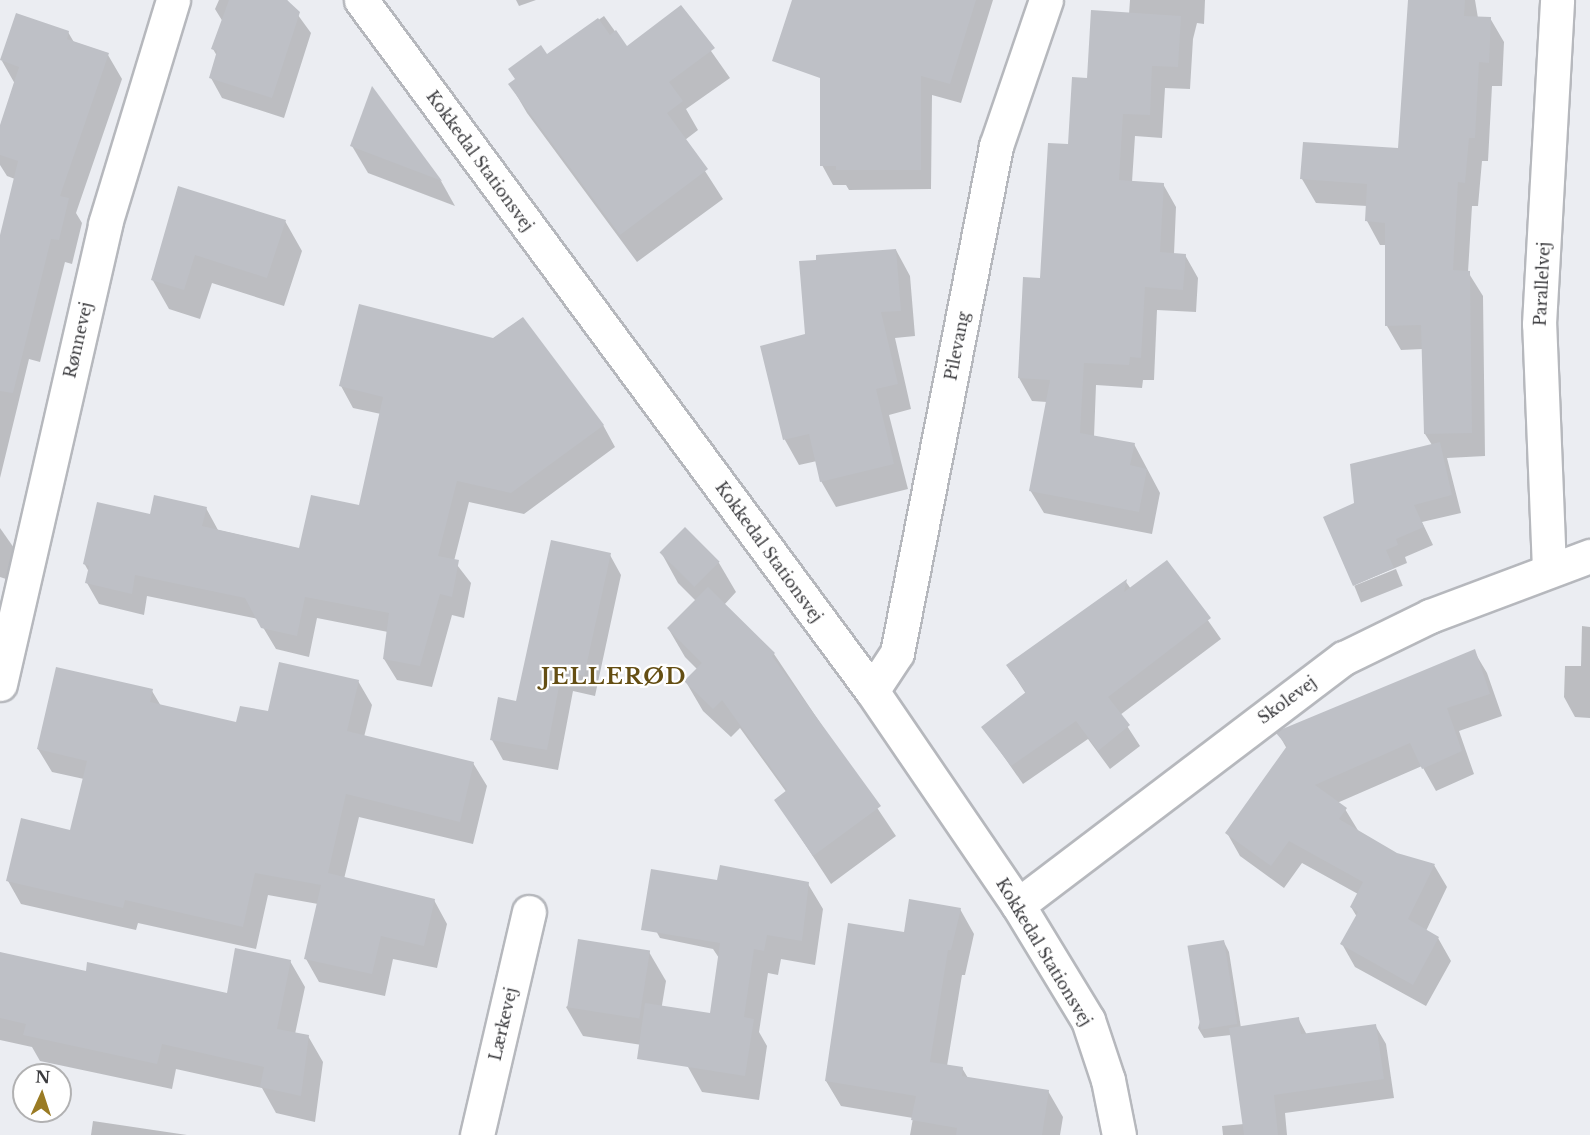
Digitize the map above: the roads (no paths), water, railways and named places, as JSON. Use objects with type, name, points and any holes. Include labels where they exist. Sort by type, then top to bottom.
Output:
[{"type":"street","name":"Rønnevej","points":[[0,684],[105,224],[172,0]]},
{"type":"street","name":"Kokkedal Stationsvej","points":[[361,0],[872,691],[1018,905],[1088,1020],[1108,1080],[1119,1135]]},
{"type":"street","name":"Pilevang","points":[[872,691],[897,653],[996,146],[1046,0]]},
{"type":"street","name":"Parallelvej","points":[[1549,569],[1539,324],[1557,0]]},
{"type":"street","name":"Skolevej","points":[[1018,905],[1344,658],[1430,616],[1549,569],[1590,556]]},
{"type":"street","name":"Lærkevej","points":[[477,1135],[530,912]]},
{"type":"district","name":"JELLERØD","points":[[614,677]]}]
